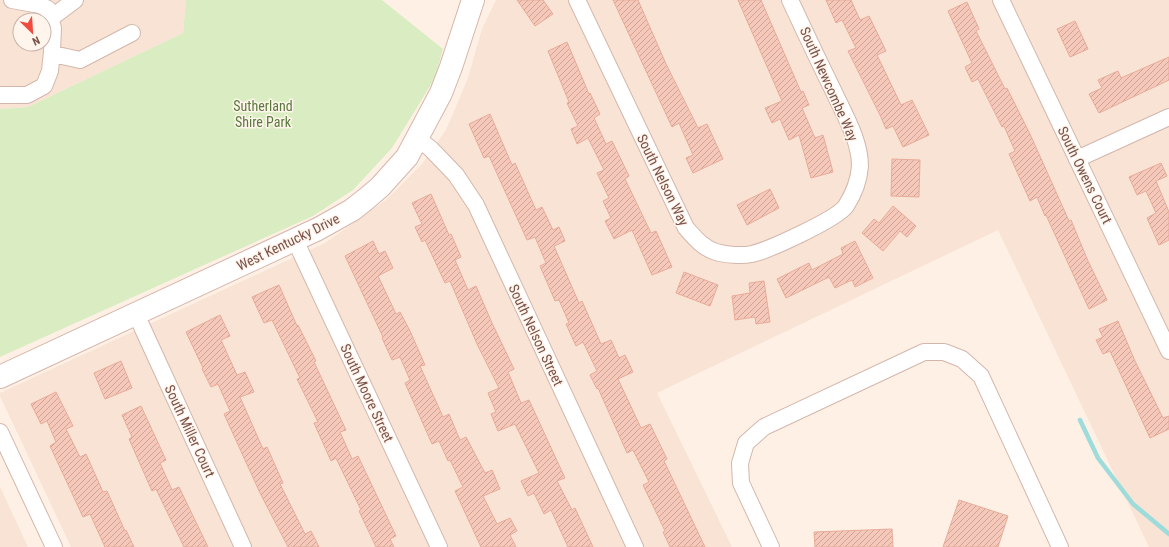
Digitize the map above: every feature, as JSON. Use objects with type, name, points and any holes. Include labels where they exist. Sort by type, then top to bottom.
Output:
[{"type":"street","points":[[12,0],[40,5],[48,9],[49,12]]},
{"type":"street","points":[[52,17],[75,0]]},
{"type":"street","name":"West Kentucky Drive","points":[[0,377],[295,240],[336,219],[366,199],[393,174],[407,157],[441,93],[451,68],[473,0]]},
{"type":"street","name":"South Nelson Way","points":[[577,0],[686,228],[702,246],[716,252],[752,254],[787,240],[835,216],[845,207],[852,194]]},
{"type":"street","name":"South Newcombe Way","points":[[790,0],[849,124],[857,146],[860,166],[858,179],[852,194]]},
{"type":"street","name":"South Owens Court","points":[[1001,0],[1077,159],[1165,332],[1169,351]]},
{"type":"street","points":[[0,95],[27,95],[44,86],[50,71],[52,56],[52,23]]},
{"type":"street","points":[[52,56],[62,56],[80,60],[132,33]]},
{"type":"street","points":[[1077,159],[1169,117]]},
{"type":"street","name":"South Nelson Street","points":[[417,138],[431,149],[456,175],[476,205],[635,547]]},
{"type":"street","name":"South Moore Street","points":[[295,240],[439,547]]},
{"type":"street","name":"South Miller Court","points":[[136,314],[243,547]]},
{"type":"street","points":[[772,547],[741,483],[740,463],[746,443],[764,427],[924,352],[944,352],[962,359],[981,376],[1060,547]]},
{"type":"street","points":[[0,432],[54,547]]},
{"type":"shaded area","points":[[0,0],[186,0],[183,33],[28,107],[0,109]]},
{"type":"shaded area","points":[[496,0],[1169,0],[1169,547],[1149,547],[998,230],[657,393],[732,547],[71,547],[0,396],[0,393],[325,243],[386,200],[422,164],[446,130],[468,78],[482,29]]},
{"type":"shaded area","points":[[0,487],[28,547],[0,547]]},
{"type":"green space","name":"Sutherland Shire Park","points":[[186,0],[382,0],[443,49],[435,78],[392,148],[353,190],[313,216],[0,357],[0,109],[28,107],[183,33]]},
{"type":"building","points":[[517,0],[543,0],[553,14],[535,26]]},
{"type":"building","points":[[613,0],[638,0],[666,64],[698,128],[707,124],[723,159],[693,173],[686,158],[693,155],[679,123],[672,127]]},
{"type":"building","points":[[738,0],[761,0],[801,92],[803,91],[809,105],[802,108],[815,138],[823,135],[833,172],[811,178],[799,135],[789,140],[780,119],[772,123],[765,108],[782,101]]},
{"type":"building","points":[[826,0],[851,0],[860,20],[869,16],[886,51],[877,55],[901,105],[912,100],[929,135],[903,147],[893,126],[886,129],[848,51],[856,48],[842,20],[836,23]]},
{"type":"building","points":[[967,2],[979,29],[976,31],[1005,89],[1007,88],[1030,134],[1069,221],[1071,220],[1088,261],[1107,300],[1089,309],[1037,197],[1030,201],[1009,154],[1015,151],[1004,126],[1002,127],[978,79],[972,82],[965,67],[972,63],[948,11]]},
{"type":"building","points":[[1075,21],[1088,49],[1070,57],[1057,29]]},
{"type":"building","points":[[567,42],[589,94],[590,93],[600,114],[594,118],[606,144],[612,141],[629,176],[625,179],[651,233],[656,231],[672,267],[652,275],[632,230],[614,239],[605,221],[611,218],[603,201],[609,198],[597,173],[604,170],[588,138],[577,144],[571,129],[578,126],[567,103],[569,102],[548,51]]},
{"type":"building","points":[[1169,57],[1169,80],[1099,113],[1089,94],[1102,88],[1098,80],[1118,71],[1121,78]]},
{"type":"building","points":[[490,114],[512,165],[515,163],[536,210],[542,207],[553,230],[559,227],[565,241],[554,246],[579,303],[582,301],[601,344],[611,340],[619,358],[625,355],[633,372],[618,379],[641,428],[650,424],[667,459],[664,461],[705,547],[670,547],[663,532],[665,531],[643,485],[649,482],[633,450],[627,453],[598,388],[597,389],[590,375],[597,371],[583,342],[576,346],[566,324],[569,323],[559,300],[555,301],[540,266],[546,263],[535,237],[527,240],[489,156],[484,158],[469,124]]},
{"type":"building","points":[[892,159],[920,160],[919,197],[891,196]]},
{"type":"building","points":[[1161,163],[1167,176],[1156,181],[1169,212],[1169,240],[1159,245],[1147,218],[1156,213],[1146,191],[1137,195],[1129,177]]},
{"type":"building","points":[[770,189],[779,208],[747,225],[737,205]]},
{"type":"building","points":[[431,194],[449,235],[451,234],[461,257],[455,260],[468,290],[476,286],[514,369],[508,372],[521,403],[529,400],[565,478],[557,481],[572,510],[575,508],[593,547],[568,547],[551,510],[544,514],[534,493],[528,496],[521,481],[539,473],[515,424],[498,431],[491,414],[496,412],[488,393],[499,388],[477,344],[450,281],[445,283],[425,240],[422,242],[415,227],[422,224],[412,203]]},
{"type":"building","points":[[893,206],[916,226],[907,237],[900,231],[883,251],[862,233],[874,219],[879,223]]},
{"type":"building","points":[[373,241],[379,254],[385,251],[393,268],[378,276],[396,314],[400,312],[410,331],[425,365],[420,366],[443,417],[449,414],[460,440],[466,437],[485,473],[492,470],[500,489],[483,496],[497,524],[510,518],[517,531],[510,535],[516,547],[481,547],[455,491],[463,487],[450,460],[448,461],[439,441],[432,444],[405,383],[410,380],[400,357],[392,360],[382,338],[383,337],[345,256]]},
{"type":"building","points":[[855,241],[873,278],[855,287],[852,280],[835,288],[829,277],[786,298],[777,279],[809,263],[812,270],[843,254],[841,248]]},
{"type":"building","points":[[684,272],[718,285],[710,306],[676,293]]},
{"type":"building","points":[[764,281],[770,322],[756,324],[755,317],[735,320],[732,296],[750,293],[749,283]]},
{"type":"building","points":[[279,285],[297,326],[298,325],[316,361],[314,362],[346,430],[340,432],[352,459],[358,456],[396,536],[390,539],[394,547],[376,547],[359,511],[361,510],[336,458],[331,461],[314,423],[318,422],[297,379],[300,378],[272,320],[264,323],[252,297]]},
{"type":"building","points":[[220,315],[230,336],[221,340],[237,375],[245,372],[254,392],[240,397],[263,449],[267,447],[283,483],[280,484],[305,534],[311,531],[319,547],[288,547],[260,493],[224,414],[230,411],[218,384],[211,387],[186,332]]},
{"type":"building","points":[[1118,321],[1135,361],[1163,418],[1169,416],[1169,429],[1150,438],[1110,351],[1103,354],[1096,340],[1103,337],[1099,329]]},
{"type":"building","points":[[121,361],[132,388],[105,399],[94,373]]},
{"type":"building","points":[[56,392],[73,426],[66,429],[80,457],[86,454],[103,492],[107,491],[134,547],[105,547],[90,514],[83,517],[50,446],[56,442],[47,421],[41,424],[31,404]]},
{"type":"building","points":[[141,406],[166,460],[160,463],[172,490],[179,487],[208,547],[184,547],[156,489],[152,491],[129,439],[132,437],[122,415]]},
{"type":"building","points":[[959,500],[1008,516],[998,547],[943,547]]},
{"type":"building","points":[[892,529],[893,547],[815,547],[814,532]]},
{"type":"waterway","points":[[1080,420],[1098,458],[1133,504],[1169,534]]}]
